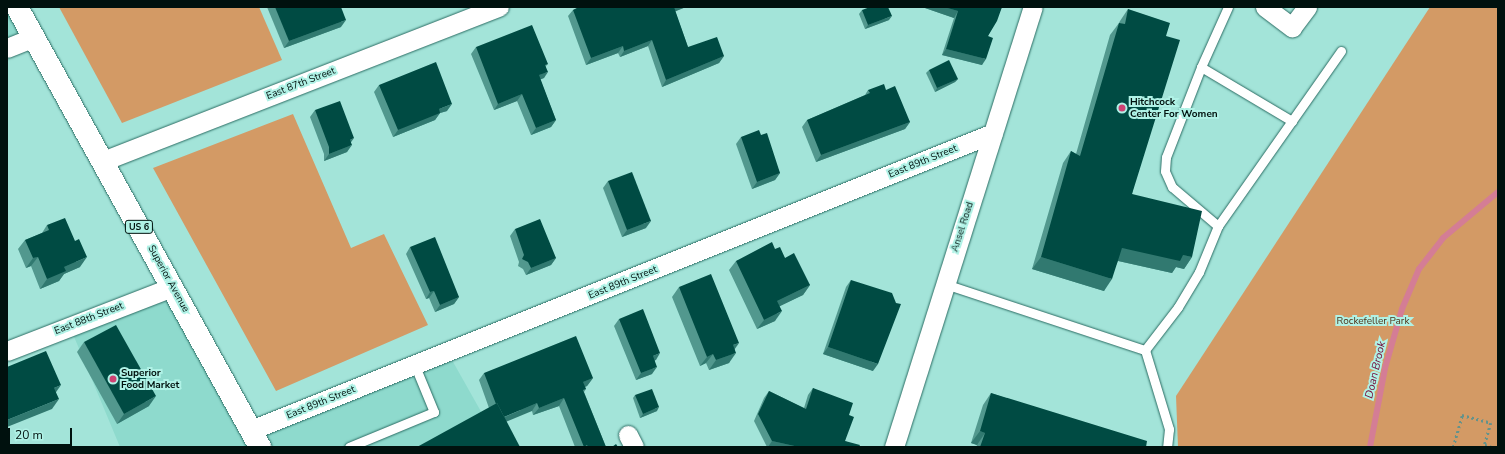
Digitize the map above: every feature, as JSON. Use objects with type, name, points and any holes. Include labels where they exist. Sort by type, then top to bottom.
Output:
[{"type":"main road","name":"Superior Avenue","points":[[17,7],[256,439]]},
{"type":"street","name":"East 87th Street","points":[[103,161],[499,7]]},
{"type":"street","name":"Ansel Road","points":[[894,447],[1033,7]]},
{"type":"street","points":[[1265,7],[1292,27],[1307,7]]},
{"type":"street","points":[[7,48],[34,37]]},
{"type":"street","name":"East 89th Street","points":[[256,439],[415,366],[993,133]]},
{"type":"street","name":"East 88th Street","points":[[7,351],[172,287]]},
{"type":"lane","points":[[1218,226],[1172,187],[1165,171],[1166,157],[1201,67],[1228,7]]},
{"type":"lane","points":[[1145,350],[1178,307],[1199,272],[1218,226],[1341,51]]},
{"type":"lane","points":[[1201,67],[1292,121]]},
{"type":"lane","points":[[945,284],[1145,350]]},
{"type":"lane","points":[[1145,350],[1169,429],[1167,447]]},
{"type":"lane","points":[[349,447],[434,412],[415,366]]},
{"type":"path","points":[[1453,447],[1462,415],[1491,423],[1484,446],[1492,447]]},
{"type":"shaded area","points":[[7,7],[34,37],[7,48]]},
{"type":"shaded area","points":[[172,287],[251,430],[448,353],[501,447],[120,447],[70,327]]},
{"type":"green space","points":[[59,7],[259,7],[282,60],[122,123]]},
{"type":"green space","name":"Rockefeller Park","points":[[1430,7],[1498,7],[1498,447],[1178,447],[1176,396]]},
{"type":"green space","points":[[293,114],[351,248],[384,234],[428,325],[276,391],[153,168]]},
{"type":"building","points":[[275,7],[341,7],[346,20],[289,41]]},
{"type":"building","points":[[579,7],[674,7],[688,47],[717,37],[724,56],[666,80],[652,40],[624,51],[623,46],[591,58],[573,10]]},
{"type":"building","points":[[870,7],[888,7],[892,16],[868,25],[862,10]]},
{"type":"building","points":[[944,7],[1002,7],[997,21],[988,36],[993,38],[986,59],[946,49],[958,11]]},
{"type":"building","name":"Hitchcock Center For Women","points":[[1128,9],[1170,23],[1166,36],[1180,40],[1132,194],[1202,211],[1192,257],[1183,255],[1180,261],[1122,248],[1112,279],[1041,257],[1071,151],[1080,156],[1119,23],[1125,24]]},
{"type":"building","points":[[532,25],[548,64],[545,65],[548,72],[539,75],[556,120],[536,128],[522,94],[498,104],[476,47]]},
{"type":"building","points":[[949,60],[958,79],[937,88],[929,70]]},
{"type":"building","points":[[436,62],[452,104],[439,109],[440,113],[398,130],[379,85]]},
{"type":"building","points":[[884,84],[886,90],[895,86],[910,122],[821,155],[807,120],[870,93],[868,90]]},
{"type":"building","points":[[340,101],[354,138],[350,140],[352,145],[329,154],[329,147],[315,110]]},
{"type":"building","points":[[759,130],[761,135],[767,133],[780,173],[757,182],[741,137]]},
{"type":"building","points":[[632,172],[651,221],[627,230],[608,181]]},
{"type":"building","points":[[65,218],[75,241],[79,239],[87,257],[64,267],[66,271],[47,279],[38,257],[33,258],[25,240],[49,230],[47,225]]},
{"type":"building","points":[[540,219],[556,258],[531,268],[528,262],[522,259],[524,255],[515,229]]},
{"type":"building","points":[[435,237],[459,297],[440,305],[434,291],[430,292],[410,247]]},
{"type":"building","points":[[772,242],[775,249],[780,247],[785,258],[794,253],[810,285],[777,301],[782,311],[764,320],[736,261]]},
{"type":"building","points":[[711,274],[739,343],[733,345],[736,353],[716,360],[713,354],[707,357],[679,287]]},
{"type":"building","points":[[851,280],[892,293],[896,303],[901,304],[878,364],[828,347]]},
{"type":"building","points":[[643,309],[660,353],[653,356],[657,367],[641,373],[619,319]]},
{"type":"building","name":"Superior Food Market","points":[[116,325],[156,396],[124,414],[84,342]]},
{"type":"building","points":[[576,336],[593,378],[583,382],[586,389],[583,390],[606,447],[588,447],[587,445],[584,447],[564,398],[539,408],[537,403],[504,417],[497,403],[496,404],[484,373]]},
{"type":"building","points":[[46,351],[61,385],[54,388],[59,399],[7,420],[7,367]]},
{"type":"building","points":[[813,388],[853,403],[849,415],[854,417],[845,441],[860,445],[859,447],[799,447],[772,441],[758,414],[769,391],[806,409]]},
{"type":"building","points":[[652,389],[659,407],[643,414],[635,395]]},
{"type":"building","points":[[991,393],[1147,441],[1146,447],[980,447],[985,433],[980,431]]},
{"type":"building","points":[[497,403],[520,447],[417,447]]},
{"type":"waterway","name":"Doan Brook","points":[[1370,447],[1385,368],[1402,309],[1419,269],[1443,238],[1498,192]]},
{"type":"place","name":"Hitchcock Center For Women","points":[[1122,108]]},
{"type":"place","name":"Superior Food Market","points":[[113,379]]}]
